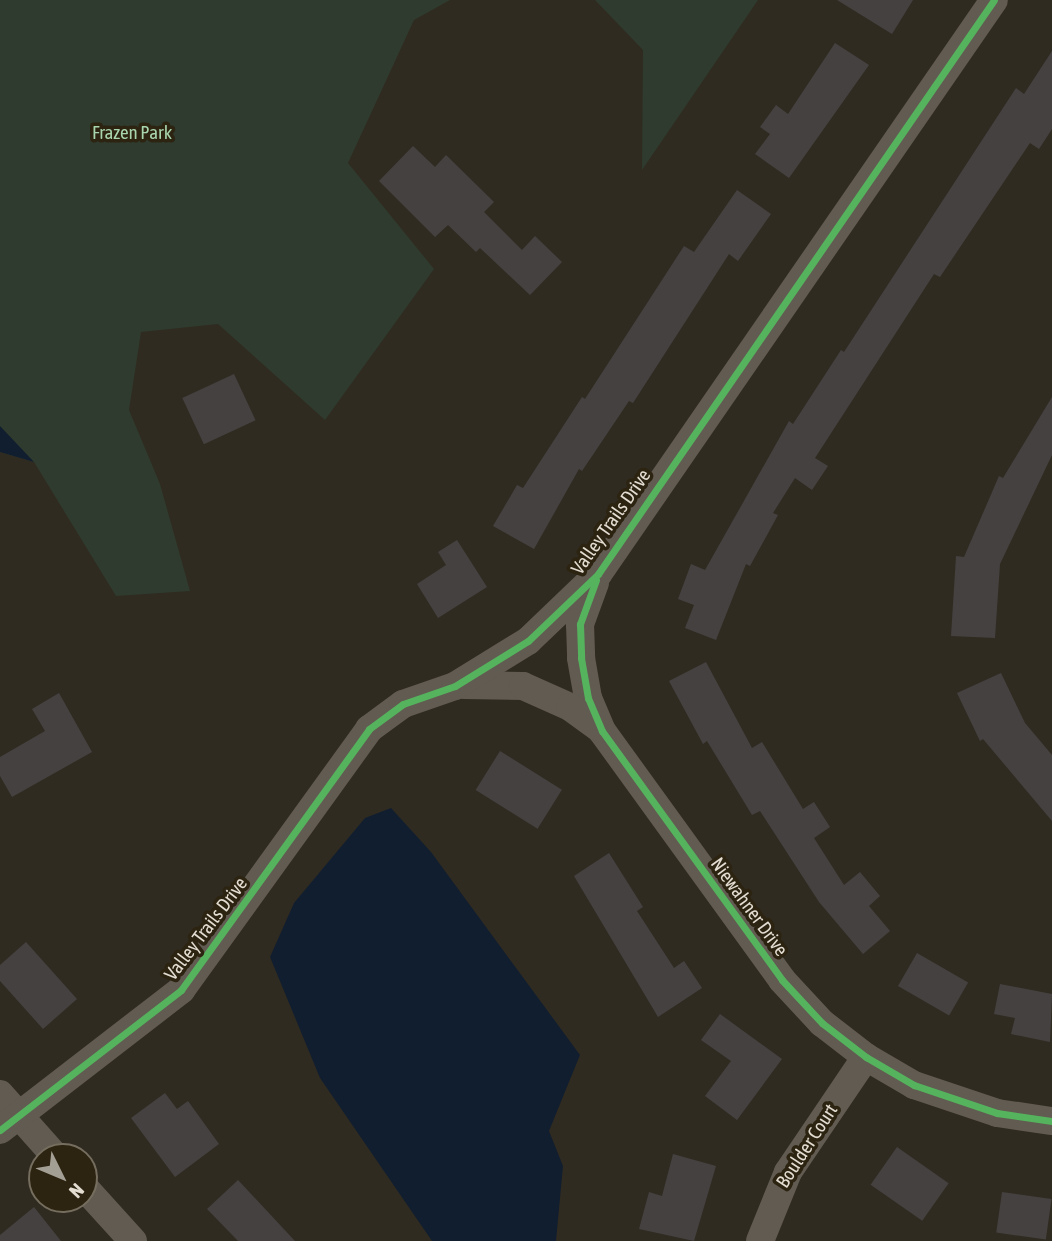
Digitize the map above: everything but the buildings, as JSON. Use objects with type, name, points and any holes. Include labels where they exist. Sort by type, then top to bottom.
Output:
[{"type":"street","name":"Valley Trails Drive","points":[[6,1113],[181,990],[369,729],[403,704],[455,686],[540,633],[598,574],[994,0]]},
{"type":"street","name":"Niewahner Drive","points":[[598,574],[580,624],[588,698],[602,731],[782,980],[822,1023],[866,1058],[914,1085],[997,1113],[1052,1121]]},
{"type":"street","name":"Niewahner Drive","points":[[455,686],[494,683],[523,687],[570,707],[602,731]]},
{"type":"street","name":"Boulder Court","points":[[760,1241],[788,1172],[866,1058]]},
{"type":"street","points":[[6,1113],[40,1143]]},
{"type":"street","points":[[98,1202],[133,1241]]},
{"type":"green space","name":"Frazen Park","points":[[0,0],[450,0],[414,20],[348,163],[434,269],[325,420],[218,324],[141,332],[129,410],[160,484],[190,591],[116,596],[34,462],[0,452]]},
{"type":"green space","points":[[595,0],[758,0],[642,170],[643,50]]},
{"type":"water","points":[[0,426],[34,462],[0,452]]},
{"type":"water","points":[[391,808],[431,852],[580,1055],[549,1131],[563,1166],[556,1241],[432,1241],[320,1078],[270,957],[294,903],[365,818]]},
{"type":"cycle path","points":[[0,1130],[181,990],[369,729],[403,704],[455,686],[528,641],[598,574],[994,0]]},
{"type":"cycle path","points":[[596,580],[580,624],[581,658],[588,698],[602,731],[782,980],[822,1023],[866,1057],[914,1085],[997,1113],[1052,1121]]}]
